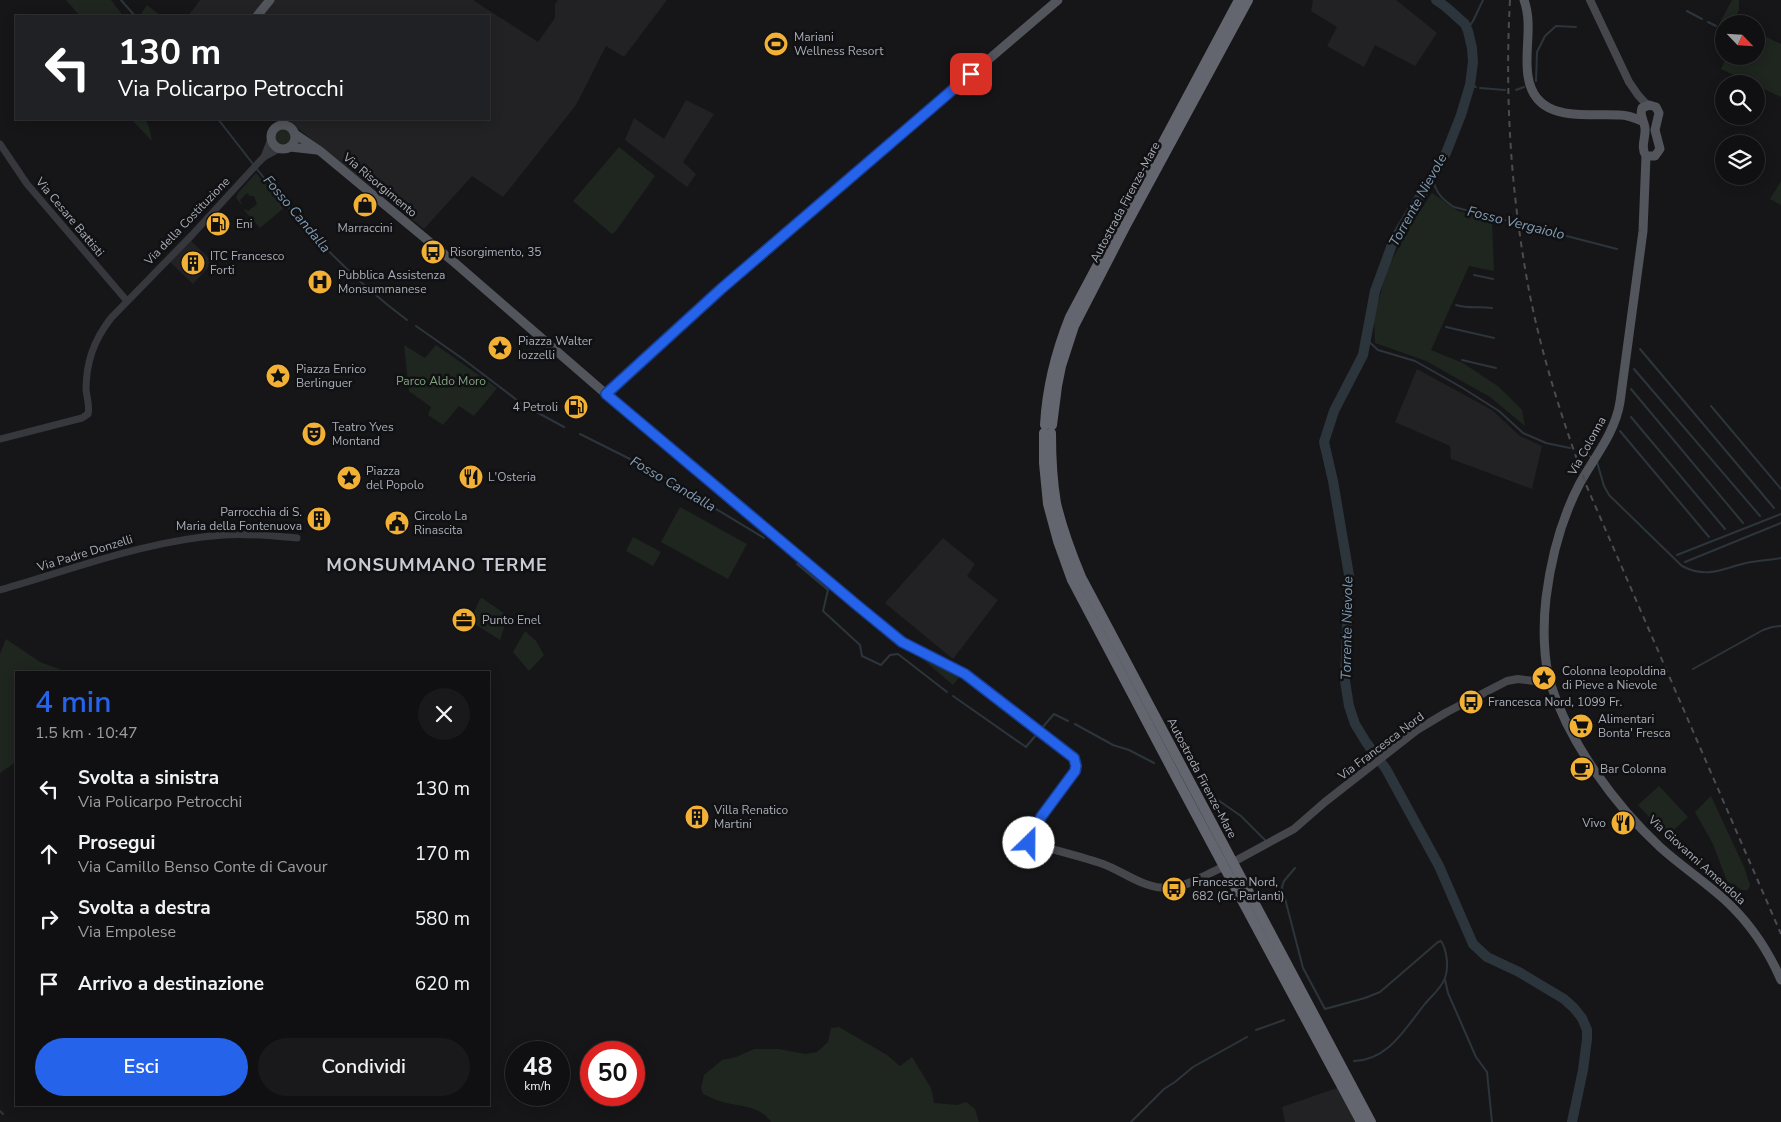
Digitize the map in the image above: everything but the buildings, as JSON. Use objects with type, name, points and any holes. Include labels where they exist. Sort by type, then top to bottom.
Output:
[{"type":"highway","name":"Autostrada Firenze-Mare","points":[[1239,0],[1070,317],[1057,351],[1050,378],[1048,429],[1052,475],[1056,502],[1066,540],[1081,577],[1371,1122]]},
{"type":"highway","name":"Autostrada Firenze-Mare","points":[[1248,0],[1125,227],[1074,326],[1061,366],[1048,429],[1044,463],[1048,504],[1058,541],[1072,580],[1361,1122]]},
{"type":"main road","points":[[258,15],[270,0]]},
{"type":"main road","points":[[1058,0],[721,289],[606,394],[902,642],[965,674],[1076,761],[1075,771],[1041,817],[1029,843],[1100,863],[1141,883],[1161,888],[1182,885],[1220,868]]},
{"type":"main road","points":[[1524,0],[1528,21],[1528,75],[1531,86],[1538,98],[1554,110],[1568,114],[1622,115],[1642,120]]},
{"type":"main road","points":[[1590,0],[1634,96],[1643,108]]},
{"type":"main road","points":[[1622,115],[1643,108],[1656,107],[1659,113],[1654,130],[1660,149],[1650,156],[1643,149],[1645,130],[1640,116],[1643,108]]},
{"type":"main road","points":[[272,120],[272,135],[275,147],[279,149],[290,147],[307,148],[320,151]]},
{"type":"main road","name":"Via Risorgimento","points":[[272,135],[285,122],[292,128],[295,134],[320,151],[606,394]]},
{"type":"main road","points":[[290,147],[294,142],[295,134]]},
{"type":"main road","name":"Via Colonna","points":[[1550,683],[1545,630],[1551,566],[1556,542],[1566,512],[1580,482],[1610,432],[1619,411],[1643,231],[1644,187],[1650,156]]},
{"type":"main road","name":"Via Francesca Nord","points":[[1238,860],[1294,829],[1417,730],[1492,687],[1518,679],[1550,683]]},
{"type":"main road","name":"Via Giovanni Amendola","points":[[1550,683],[1567,724],[1599,776],[1645,831],[1661,847],[1724,899],[1746,922],[1762,944],[1781,980]]},
{"type":"street","name":"Via della Costituzione","points":[[0,439],[82,418],[88,414],[86,372],[94,344],[100,332],[111,318],[258,164],[269,148],[272,135]]},
{"type":"street","name":"Via Cesare Battisti","points":[[0,144],[27,184],[127,301]]},
{"type":"street","name":"Via della Costituzione","points":[[264,157],[279,149]]},
{"type":"street","name":"Via Padre Donzelli","points":[[0,590],[128,551],[177,540],[225,534],[254,534],[297,538]]},
{"type":"shaded area","points":[[200,0],[473,0],[538,42],[555,18],[555,4],[558,0],[667,0],[624,57],[606,46],[576,105],[503,197],[472,176],[424,229],[287,120],[490,120],[490,15],[189,15]]},
{"type":"shaded area","points":[[1313,0],[1396,0],[1437,33],[1415,66],[1375,45],[1364,67],[1327,46],[1337,27],[1311,11]]},
{"type":"shaded area","points":[[686,100],[714,114],[683,162],[696,174],[687,187],[625,140],[634,118],[664,139]]},
{"type":"shaded area","points":[[191,241],[213,262],[193,284],[170,262]]},
{"type":"shaded area","points":[[1417,369],[1492,410],[1520,436],[1542,446],[1532,489],[1451,459],[1450,446],[1395,422]]},
{"type":"shaded area","points":[[943,538],[975,564],[967,576],[998,600],[953,659],[885,603]]},
{"type":"shaded area","points":[[1337,1088],[1355,1122],[1285,1122],[1282,1107]]},
{"type":"green space","points":[[66,0],[111,0],[122,15],[79,15]]},
{"type":"green space","points":[[1732,0],[1739,0],[1739,10],[1736,15],[1724,15]]},
{"type":"green space","points":[[147,5],[160,15],[142,15],[141,14]]},
{"type":"green space","points":[[1765,36],[1781,44],[1781,97],[1765,90],[1765,75],[1734,75],[1721,69],[1723,65],[1765,65]]},
{"type":"green space","points":[[132,120],[146,120],[152,141]]},
{"type":"green space","points":[[283,129],[289,131],[291,137],[289,143],[283,145],[277,143],[275,137],[277,131]]},
{"type":"green space","points":[[619,147],[655,176],[612,234],[573,201]]},
{"type":"green space","points":[[256,173],[285,207],[260,228],[244,210],[248,211],[257,204],[254,196],[250,196],[247,193],[240,200],[241,204],[236,198],[238,193]]},
{"type":"green space","points":[[1781,181],[1781,205],[1770,199]]},
{"type":"green space","points":[[1432,193],[1458,211],[1492,220],[1494,271],[1469,266],[1431,350],[1463,363],[1499,387],[1522,410],[1525,426],[1490,397],[1426,361],[1375,343],[1374,316],[1388,267],[1412,223]]},
{"type":"green space","name":"Parco Aldo Moro","points":[[404,345],[425,358],[436,345],[497,388],[474,416],[459,406],[443,425],[428,415],[431,407],[409,391]]},
{"type":"green space","points":[[680,507],[747,544],[728,579],[661,542]]},
{"type":"green space","points":[[633,537],[661,552],[653,566],[626,551]]},
{"type":"green space","points":[[482,598],[508,616],[500,640],[470,621]]},
{"type":"green space","points":[[525,631],[536,641],[544,655],[529,671],[513,652]]},
{"type":"green space","points":[[6,639],[40,662],[64,671],[15,671],[15,763],[0,773],[0,654]]},
{"type":"green space","points":[[918,653],[960,676],[953,685],[919,656]]},
{"type":"green space","points":[[1659,786],[1688,817],[1667,836],[1638,805]]},
{"type":"green space","points":[[1711,796],[1744,867],[1750,885],[1748,890],[1742,890],[1727,881],[1713,844],[1695,812]]},
{"type":"green space","points":[[839,1027],[887,1055],[900,1066],[912,1057],[931,1088],[934,1103],[957,1105],[966,1102],[975,1109],[979,1122],[771,1122],[766,1116],[754,1109],[719,1101],[703,1094],[701,1088],[704,1075],[722,1060],[736,1057],[754,1049],[779,1049],[805,1054],[817,1052],[828,1042],[831,1028]]},
{"type":"waterway","name":"Fosso Candalla","points":[[121,0],[134,15]]},
{"type":"waterway","name":"Torrente Nievole","points":[[1436,0],[1465,24],[1468,31],[1473,62],[1470,85],[1446,153],[1393,242],[1375,291],[1363,355],[1334,411],[1324,442],[1333,481],[1349,575],[1345,681],[1349,706],[1355,724],[1386,769],[1439,866],[1473,944],[1487,957],[1519,972],[1564,999],[1582,1018],[1587,1030],[1587,1039],[1583,1070],[1572,1122]]},
{"type":"waterway","points":[[1467,30],[1483,0]]},
{"type":"waterway","points":[[1687,11],[1702,19]]},
{"type":"waterway","points":[[1708,22],[1715,26]]},
{"type":"waterway","points":[[1536,81],[1537,52],[1545,36],[1556,26],[1576,27]]},
{"type":"waterway","name":"Torrente Nievole","points":[[1470,85],[1476,87]]},
{"type":"waterway","points":[[1516,90],[1524,87]]},
{"type":"waterway","points":[[1480,88],[1505,90]]},
{"type":"waterway","name":"Fosso Candalla","points":[[219,120],[253,164]]},
{"type":"waterway","name":"Fosso Candalla","points":[[256,168],[308,230],[365,286],[407,320]]},
{"type":"waterway","name":"Fosso Vergaiolo","points":[[1432,177],[1439,194],[1454,207],[1617,249]]},
{"type":"waterway","points":[[1474,275],[1493,279]]},
{"type":"waterway","points":[[1456,305],[1492,308]]},
{"type":"waterway","name":"Fosso Candalla","points":[[416,326],[522,404],[564,427]]},
{"type":"waterway","points":[[1446,327],[1494,338]]},
{"type":"waterway","points":[[1366,339],[1378,350],[1415,361],[1461,387],[1499,411],[1523,433],[1546,443],[1570,448]]},
{"type":"waterway","points":[[1640,349],[1774,508]]},
{"type":"waterway","points":[[1462,360],[1496,368]]},
{"type":"waterway","points":[[1634,369],[1760,516]]},
{"type":"waterway","points":[[1631,389],[1743,523]]},
{"type":"waterway","points":[[1711,406],[1781,489]]},
{"type":"waterway","points":[[1631,417],[1725,529]]},
{"type":"waterway","points":[[1620,431],[1709,537]]},
{"type":"waterway","name":"Fosso Candalla","points":[[580,434],[648,468],[764,538]]},
{"type":"waterway","points":[[1583,452],[1591,457]]},
{"type":"waterway","points":[[1597,462],[1604,486],[1609,495],[1682,566],[1699,572],[1714,572],[1746,563],[1781,558]]},
{"type":"waterway","points":[[1677,555],[1781,514]]},
{"type":"waterway","points":[[1685,562],[1781,523]]},
{"type":"waterway","name":"Fosso Candalla","points":[[797,564],[828,590],[823,611],[860,645],[862,656],[881,665],[890,655],[898,654],[947,692]]},
{"type":"waterway","points":[[1693,669],[1763,630],[1781,626]]},
{"type":"waterway","name":"Fosso Candalla","points":[[953,696],[1026,747],[1036,735]]},
{"type":"waterway","name":"Fosso Candalla","points":[[1042,728],[1054,714],[1068,721]]},
{"type":"waterway","name":"Fosso Candalla","points":[[1075,724],[1113,745],[1129,750],[1154,763]]},
{"type":"waterway","name":"Fosso Candalla","points":[[1205,791],[1241,816],[1265,840]]},
{"type":"waterway","points":[[1295,868],[1284,881],[1282,887],[1303,968],[1325,1009],[1380,992],[1438,942],[1441,941],[1445,949],[1447,964],[1443,982],[1395,1042],[1377,1055],[1354,1061]]},
{"type":"waterway","points":[[1445,980],[1448,993],[1476,1057],[1487,1072],[1492,1122]]},
{"type":"waterway","points":[[1256,1030],[1284,1020]]},
{"type":"waterway","points":[[1131,1122],[1164,1089],[1193,1067],[1247,1037]]},
{"type":"waterway","points":[[0,1111],[3,1114]]},
{"type":"railway","points":[[1510,0],[1508,67],[1512,168],[1530,296],[1551,379],[1587,487],[1781,934]]},
{"type":"place","name":"Mariani Wellness Resort","points":[[776,44]]},
{"type":"place","name":"Marraccini","points":[[365,205]]},
{"type":"place","name":"Eni","points":[[218,224]]},
{"type":"place","name":"Risorgimento, 35","points":[[433,252]]},
{"type":"place","name":"ITC Francesco Forti","points":[[193,263]]},
{"type":"place","name":"Pubblica Assistenza Monsummanese","points":[[320,282]]},
{"type":"place","name":"Piazza Walter Iozzelli","points":[[500,348]]},
{"type":"place","name":"Piazza Enrico Berlinguer","points":[[278,376]]},
{"type":"place","name":"4 Petroli","points":[[576,407]]},
{"type":"place","name":"Teatro Yves Montand","points":[[314,434]]},
{"type":"place","name":"L'Osteria","points":[[471,477]]},
{"type":"place","name":"Piazza del Popolo","points":[[349,478]]},
{"type":"place","name":"Parrocchia di S. Maria della Fontenuova","points":[[319,519]]},
{"type":"place","name":"Circolo La Rinascita","points":[[397,523]]},
{"type":"place","name":"Punto Enel","points":[[464,620]]},
{"type":"place","name":"Colonna leopoldina di Pieve a Nievole","points":[[1544,678]]},
{"type":"place","name":"Francesca Nord, 1099 Fr.","points":[[1471,702]]},
{"type":"place","name":"Alimentari Bonta' Fresca","points":[[1581,726]]},
{"type":"place","name":"Bar Colonna","points":[[1582,769]]},
{"type":"place","name":"Villa Renatico Martini","points":[[697,817]]},
{"type":"place","name":"Vivo","points":[[1623,823]]},
{"type":"place","name":"Francesca Nord, 682 (Gr. Parlanti)","points":[[1174,889]]},
{"type":"district","name":"MONSUMMANO TERME","points":[[437,565]]},
{"type":"route","points":[[971,74],[721,289],[606,394],[902,642],[965,674],[1074,758],[1076,761],[1075,771],[1041,817],[1029,843]]}]
